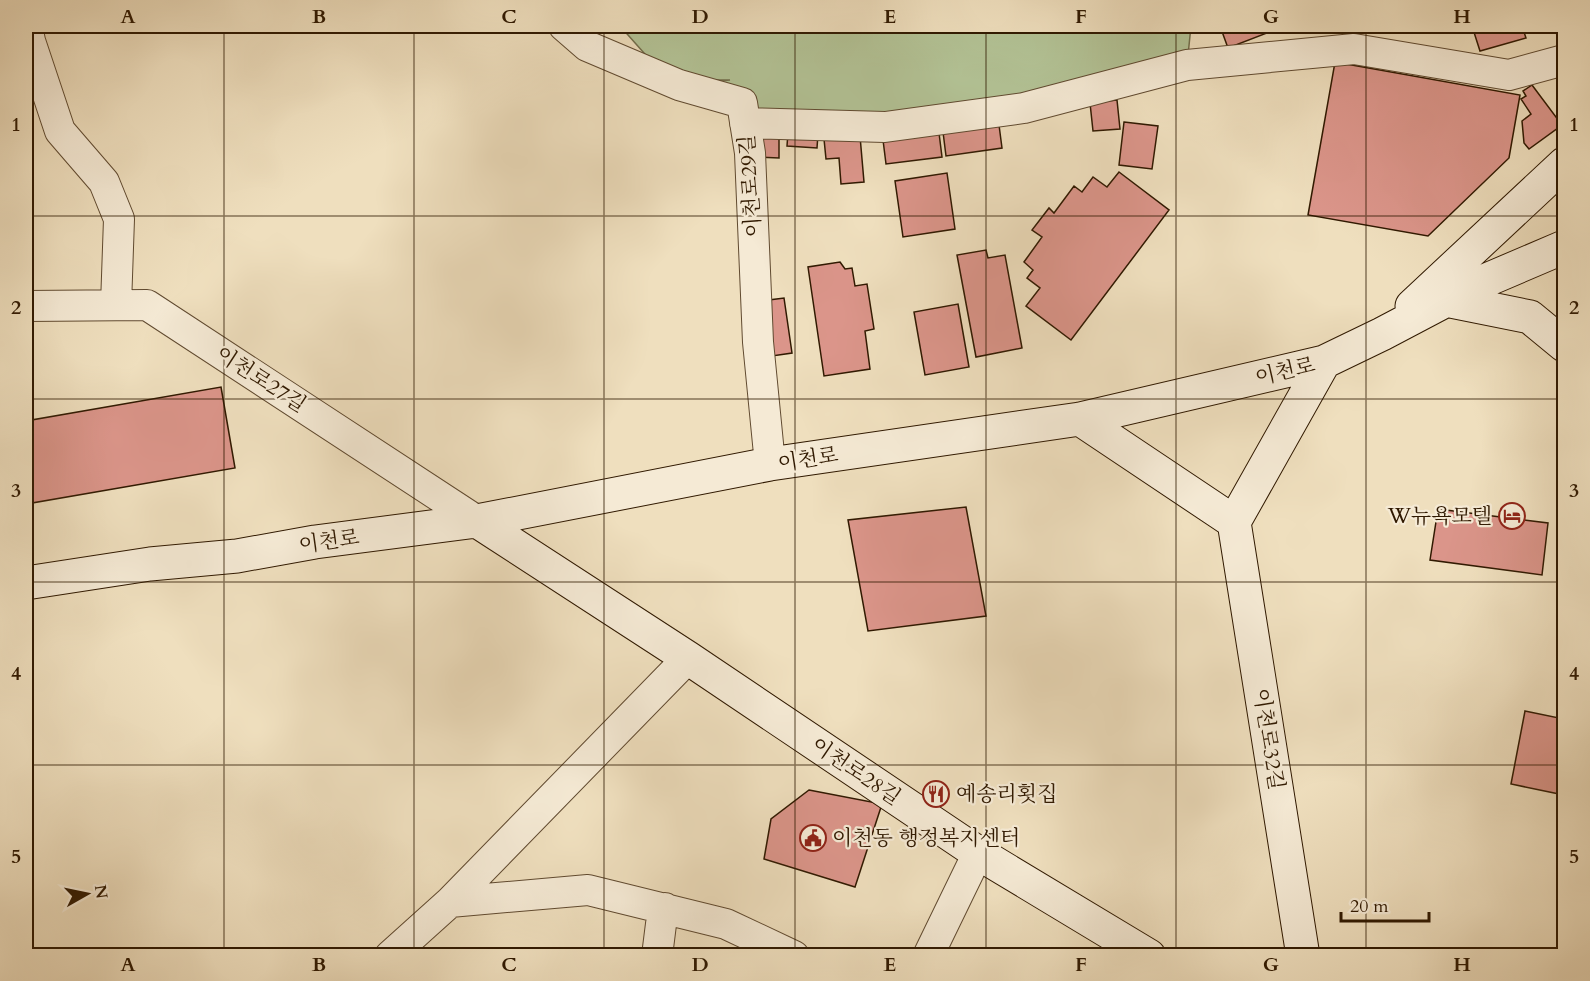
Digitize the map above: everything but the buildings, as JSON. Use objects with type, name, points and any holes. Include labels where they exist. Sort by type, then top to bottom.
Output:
[{"type":"main road","points":[[1382,334],[1564,164]]},
{"type":"main road","name":"이천로","points":[[26,583],[150,564],[237,556],[315,542],[477,521],[770,464],[1080,418],[1323,362],[1475,285],[1564,247]]},
{"type":"main road","points":[[1446,300],[1530,317],[1564,345]]},
{"type":"main road","points":[[1080,418],[1234,522],[1323,362]]},
{"type":"main road","name":"이천로28길","points":[[477,521],[688,658],[978,853],[1149,956]]},
{"type":"main road","name":"이천로32길","points":[[1234,522],[1303,956]]},
{"type":"street","points":[[27,26],[60,131],[104,182],[119,219],[117,305]]},
{"type":"street","name":"이천로29길","points":[[564,26],[586,46],[679,85],[742,103],[750,153],[758,342],[770,464]]},
{"type":"street","points":[[745,123],[885,127],[1024,108],[1187,65],[1354,49],[1509,75],[1564,60]]},
{"type":"street","name":"이천로27길","points":[[26,306],[147,305],[477,521]]},
{"type":"street","points":[[390,956],[450,902],[688,658]]},
{"type":"street","points":[[928,956],[978,853]]},
{"type":"street","points":[[450,902],[588,890],[726,924],[794,956]]},
{"type":"street","points":[[657,956],[665,908]]},
{"type":"green space","points":[[620,26],[1191,26],[1187,65],[1024,108],[745,123],[679,85],[730,80],[668,80]]},
{"type":"place","name":"W뉴욕모텔","points":[[1512,516]]},
{"type":"place","name":"예송리횟집","points":[[936,794]]},
{"type":"place","name":"이천동 행정복지센터","points":[[813,838]]}]
